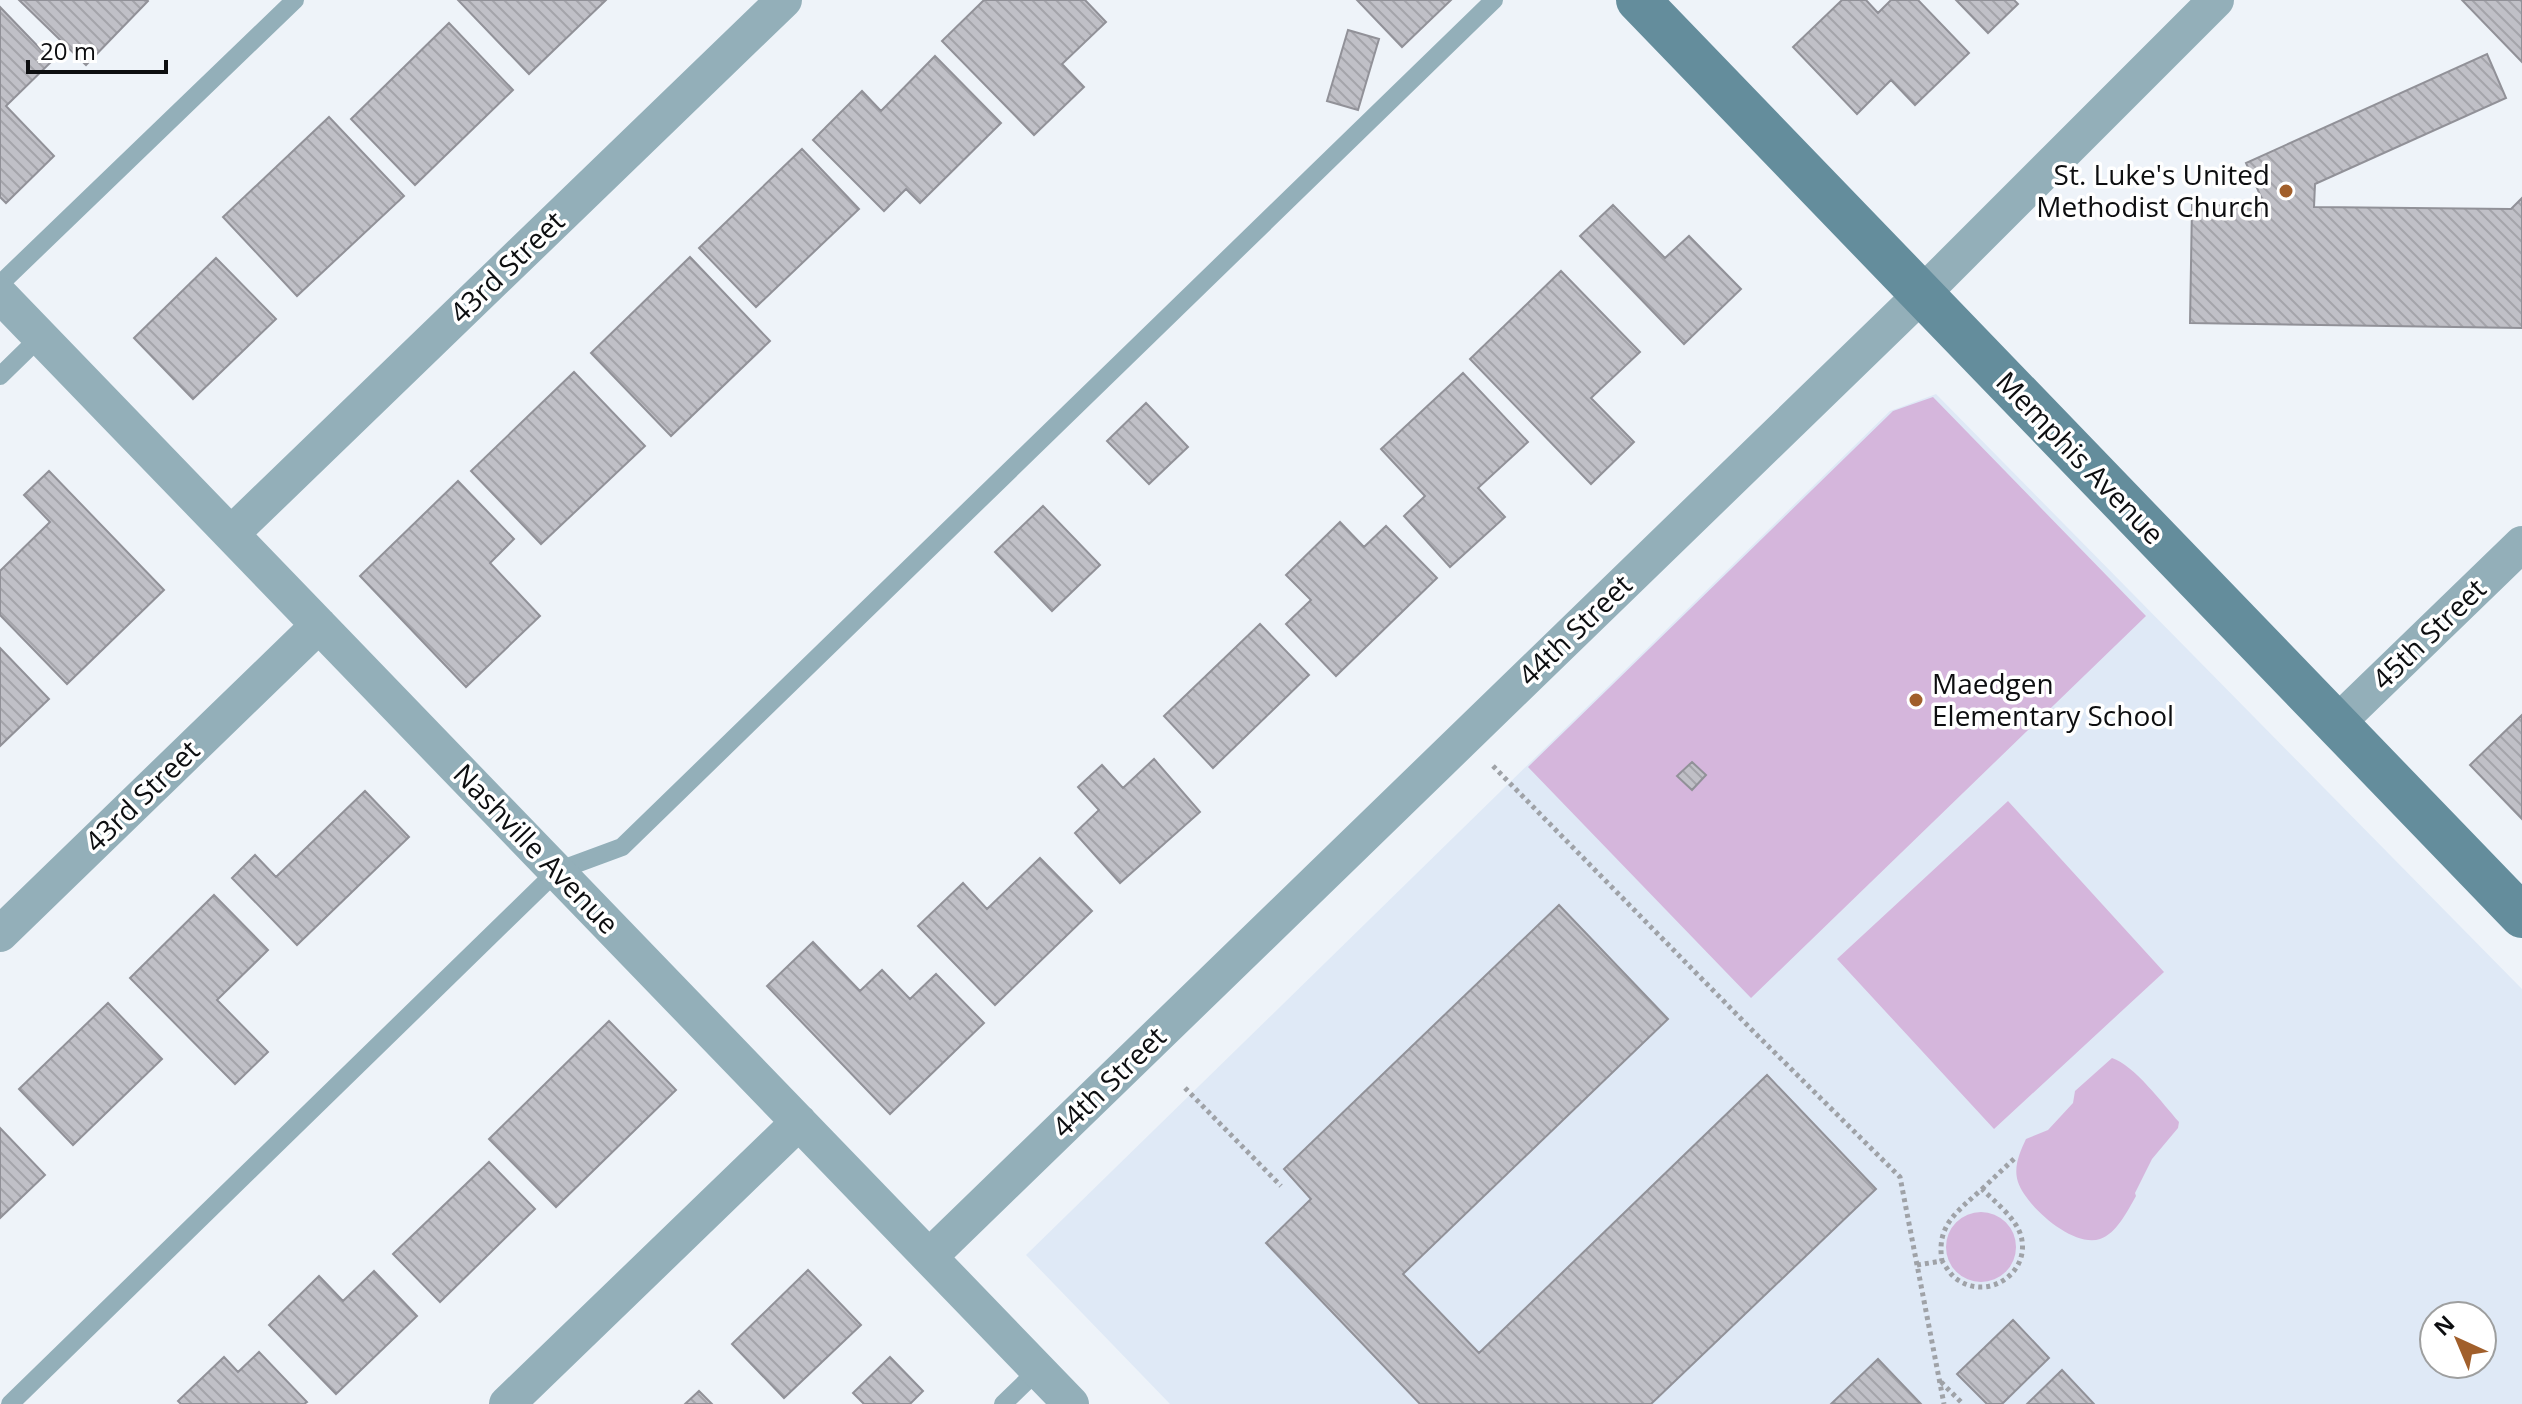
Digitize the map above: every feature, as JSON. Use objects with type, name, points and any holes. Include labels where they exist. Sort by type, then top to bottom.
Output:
[{"type":"street","name":"43rd Street","points":[[231,534],[784,0]]},
{"type":"street","name":"Memphis Avenue","points":[[1638,0],[2522,916]]},
{"type":"street","name":"44th Street","points":[[929,1257],[1922,294],[2216,0]]},
{"type":"street","name":"Nashville Avenue","points":[[0,295],[1071,1404]]},
{"type":"street","name":"45th Street","points":[[2336,724],[2522,544]]},
{"type":"street","name":"43rd Street","points":[[0,934],[319,625]]},
{"type":"street","points":[[507,1404],[799,1122]]},
{"type":"lane","points":[[0,284],[295,0]]},
{"type":"lane","points":[[10,1404],[557,871],[622,847],[1494,0]]},
{"type":"lane","points":[[0,376],[40,337]]},
{"type":"lane","points":[[1003,1404],[1038,1370]]},
{"type":"path","points":[[1463,739],[1503,775],[1743,1022],[1900,1177],[1944,1404]]},
{"type":"path","points":[[1185,1088],[1281,1186]]},
{"type":"path","points":[[1982,1189],[2013,1221],[2021,1235],[2023,1249],[2019,1265],[2008,1279],[1983,1287],[1958,1280],[1942,1261],[1939,1247],[1948,1220],[2016,1157]]},
{"type":"path","points":[[1917,1265],[1942,1261]]},
{"type":"path","points":[[1939,1380],[1963,1404]]},
{"type":"shaded area","name":"Maedgen Elementary School","points":[[1936,394],[2522,989],[2522,1404],[1170,1404],[1026,1255],[1890,411]]},
{"type":"shaded area","points":[[1933,397],[2146,616],[1751,998],[1528,767],[1893,411]]},
{"type":"shaded area","points":[[2008,801],[2164,972],[1994,1129],[1837,959]]},
{"type":"shaded area","points":[[2112,1058],[2130,1068],[2179,1122],[2178,1128],[2152,1159],[2121,1221],[2106,1236],[2089,1240],[2064,1231],[2040,1213],[2018,1182],[2017,1165],[2026,1139],[2048,1130],[2073,1103],[2075,1091]]},
{"type":"shaded area","points":[[1988,1212],[2010,1227],[2016,1247],[2014,1261],[2006,1272],[1995,1280],[1974,1282],[1956,1272],[1948,1261],[1946,1240],[1956,1222],[1967,1214]]},
{"type":"building","points":[[19,0],[147,0],[148,1],[86,65]]},
{"type":"building","points":[[458,0],[606,0],[529,74]]},
{"type":"building","points":[[984,0],[1085,0],[1106,22],[1062,64],[1084,87],[1034,135],[942,41]]},
{"type":"building","points":[[1357,0],[1451,0],[1402,47]]},
{"type":"building","points":[[1842,0],[1866,0],[1878,13],[1891,0],[1918,0],[1969,53],[1915,105],[1891,80],[1857,114],[1793,47]]},
{"type":"building","points":[[1956,0],[2014,0],[2018,4],[1988,33]]},
{"type":"building","points":[[2462,0],[2522,0],[2522,62]]},
{"type":"building","points":[[0,7],[52,61],[6,106],[54,156],[6,203],[0,197]]},
{"type":"building","points":[[449,23],[513,90],[415,185],[351,119]]},
{"type":"building","points":[[1348,30],[1379,39],[1358,110],[1327,101]]},
{"type":"building","name":"St. Luke's United Methodist Church","points":[[2487,54],[2506,98],[2315,184],[2314,207],[2511,209],[2522,198],[2522,328],[2190,323],[2192,205],[2265,206],[2246,163]]},
{"type":"building","points":[[935,56],[1001,123],[920,203],[906,189],[884,211],[813,140],[862,91],[881,111]]},
{"type":"building","points":[[329,117],[404,196],[297,296],[223,217]]},
{"type":"building","points":[[802,149],[859,209],[756,307],[699,248]]},
{"type":"building","points":[[1613,205],[1665,258],[1689,236],[1741,289],[1684,344],[1580,236]]},
{"type":"building","points":[[690,257],[770,341],[671,436],[591,353]]},
{"type":"building","points":[[216,258],[276,319],[193,399],[134,338]]},
{"type":"building","points":[[1561,271],[1640,352],[1591,398],[1634,442],[1591,484],[1470,359]]},
{"type":"building","points":[[574,372],[645,446],[541,544],[471,471]]},
{"type":"building","points":[[1463,373],[1528,442],[1478,488],[1505,517],[1450,567],[1404,516],[1425,496],[1381,449]]},
{"type":"building","points":[[1146,403],[1188,447],[1149,484],[1107,441]]},
{"type":"building","points":[[49,471],[164,590],[67,684],[0,615],[0,571],[50,522],[24,495]]},
{"type":"building","points":[[458,481],[514,539],[490,563],[540,616],[466,687],[360,576]]},
{"type":"building","points":[[1043,506],[1100,565],[1052,611],[995,552]]},
{"type":"building","points":[[1340,522],[1364,547],[1386,526],[1437,578],[1336,676],[1286,624],[1311,600],[1286,575]]},
{"type":"building","points":[[1260,624],[1309,675],[1213,768],[1164,716]]},
{"type":"building","points":[[0,648],[49,699],[0,746]]},
{"type":"building","points":[[2522,715],[2522,819],[2470,765]]},
{"type":"building","points":[[1154,759],[1200,812],[1120,883],[1075,833],[1099,810],[1078,787],[1102,765],[1123,788]]},
{"type":"building","points":[[1692,762],[1706,775],[1692,790],[1677,776]]},
{"type":"building","points":[[365,791],[409,837],[297,945],[232,878],[255,855],[276,877]]},
{"type":"building","points":[[1040,858],[1092,911],[995,1005],[918,926],[963,883],[987,909]]},
{"type":"building","points":[[214,895],[268,950],[217,1000],[268,1052],[235,1084],[130,978]]},
{"type":"building","points":[[1559,905],[1668,1019],[1403,1274],[1479,1353],[1767,1075],[1876,1189],[1651,1404],[1420,1404],[1266,1243],[1311,1199],[1284,1169]]},
{"type":"building","points":[[813,942],[860,991],[882,970],[910,999],[936,974],[984,1023],[890,1114],[767,986]]},
{"type":"building","points":[[108,1003],[162,1059],[73,1145],[19,1089]]},
{"type":"building","points":[[609,1021],[676,1090],[556,1207],[489,1139]]},
{"type":"building","points":[[0,1128],[45,1175],[0,1218]]},
{"type":"building","points":[[489,1162],[535,1209],[440,1302],[393,1254]]},
{"type":"building","points":[[808,1270],[861,1325],[784,1398],[732,1344]]},
{"type":"building","points":[[374,1271],[417,1316],[336,1394],[269,1325],[319,1276],[343,1301]]},
{"type":"building","points":[[2013,1320],[2049,1358],[2002,1404],[1987,1404],[1957,1374]]},
{"type":"building","points":[[259,1352],[307,1402],[181,1404],[178,1401],[224,1357],[238,1372]]},
{"type":"building","points":[[890,1357],[923,1391],[910,1404],[864,1404],[853,1393]]},
{"type":"building","points":[[1878,1359],[1921,1404],[1831,1404]]},
{"type":"building","points":[[2062,1370],[2094,1404],[2027,1404]]},
{"type":"building","points":[[699,1391],[712,1404],[685,1404]]},
{"type":"place","name":"St. Luke's United Methodist Church","points":[[2286,191]]},
{"type":"place","name":"Maedgen Elementary School","points":[[1916,700]]}]
